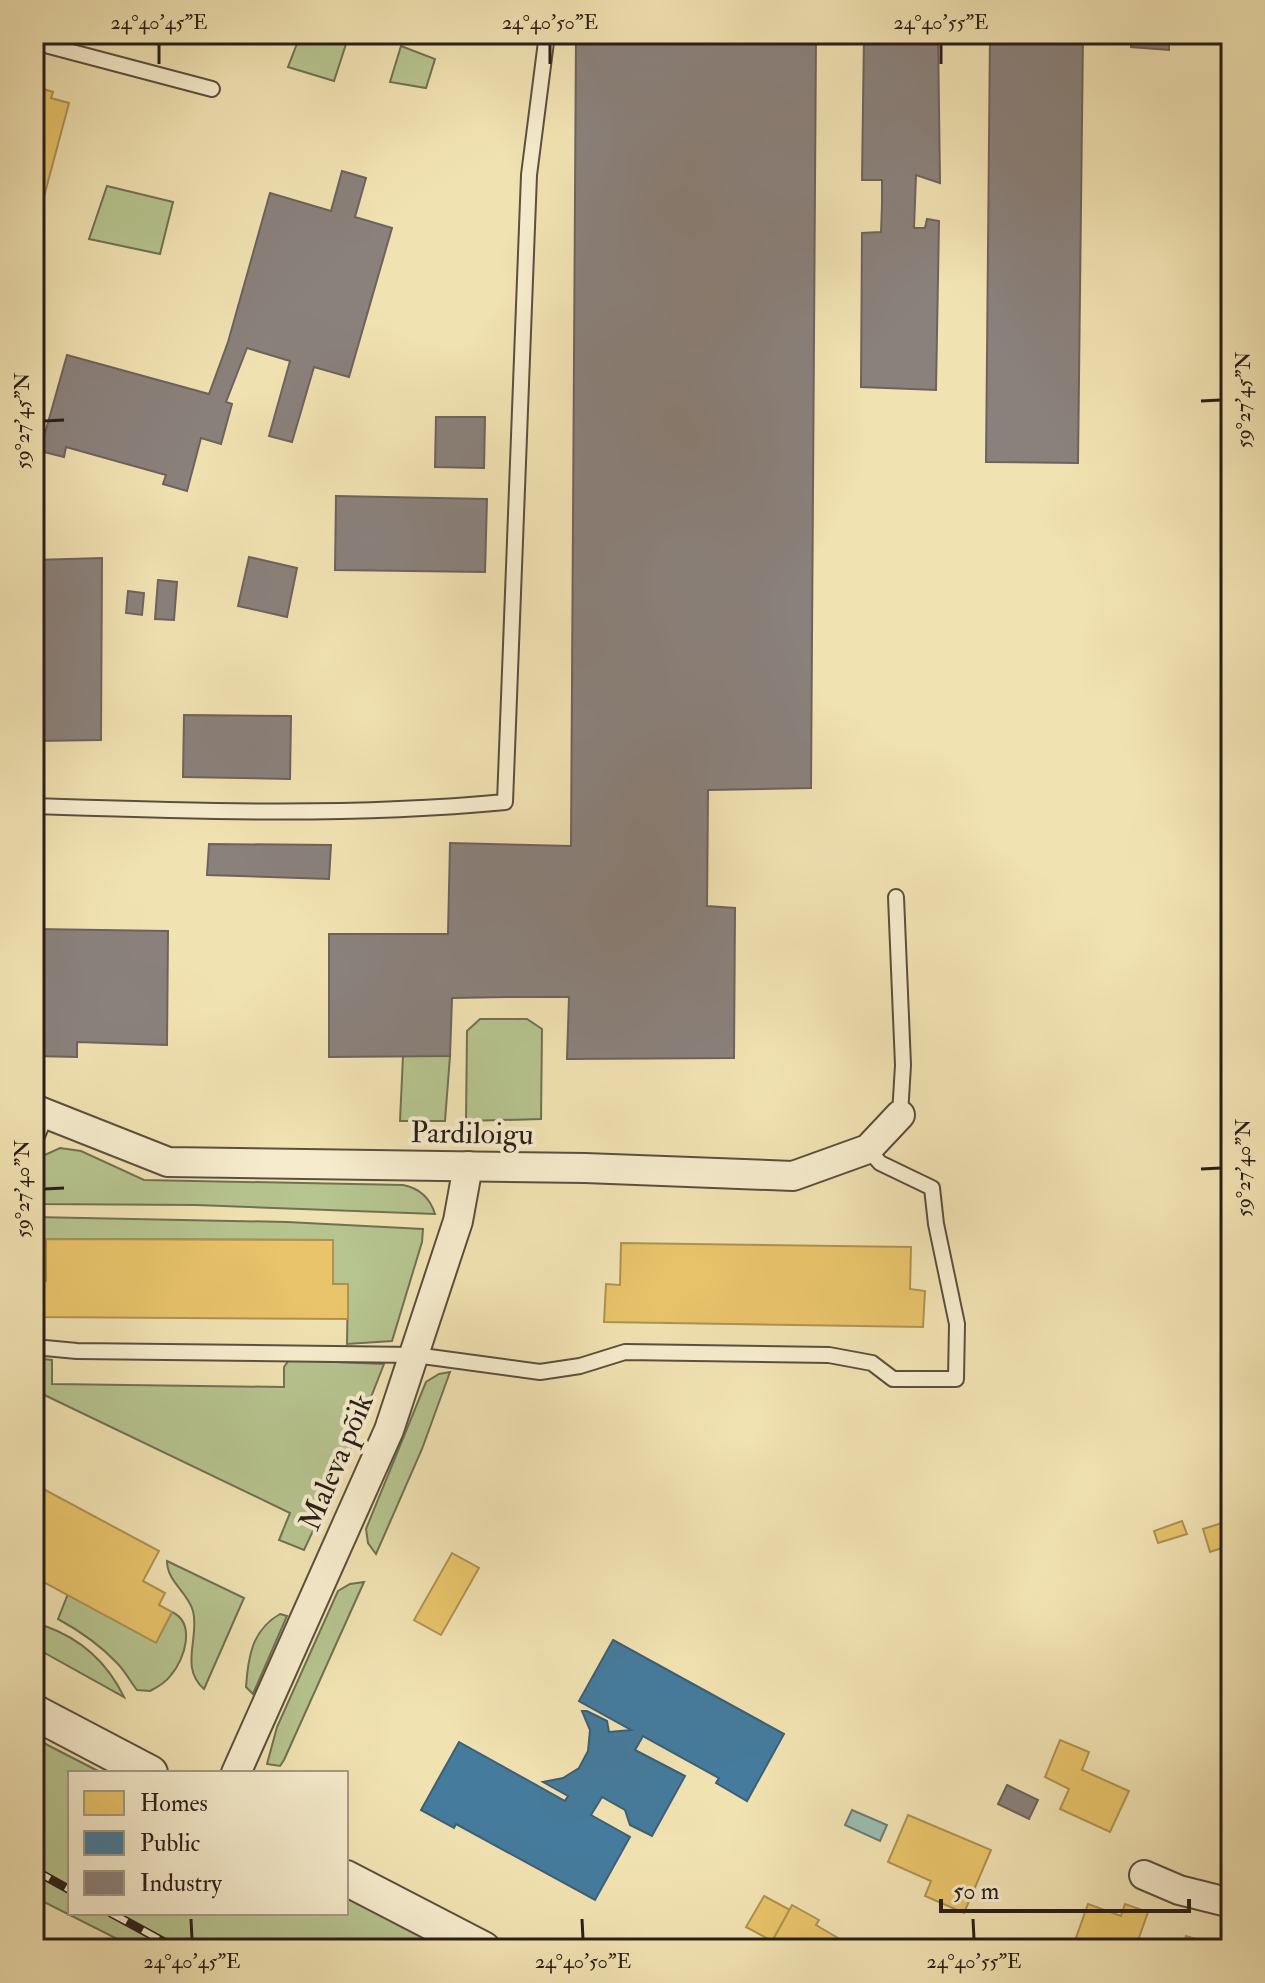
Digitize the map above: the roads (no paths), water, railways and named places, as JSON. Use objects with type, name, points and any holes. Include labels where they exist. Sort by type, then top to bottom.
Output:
[{"type":"street","name":"Pardiloigu","points":[[40,1112],[168,1162],[468,1166],[793,1176],[868,1149],[900,1115]]},
{"type":"street","name":"Maleva põik","points":[[237,1771],[389,1430],[458,1221],[468,1166]]},
{"type":"street","points":[[34,1712],[146,1771]]},
{"type":"street","points":[[1144,1875],[1179,1890],[1231,1903]]},
{"type":"street","points":[[348,1879],[483,1949]]},
{"type":"lane","points":[[34,806],[283,814],[457,807],[505,802],[529,175],[547,34]]},
{"type":"lane","points":[[34,42],[212,89]]},
{"type":"lane","points":[[896,897],[903,1065],[900,1115]]},
{"type":"lane","points":[[34,1143],[40,1112]]},
{"type":"lane","points":[[34,1347],[77,1351],[415,1355],[540,1372],[580,1366],[625,1352],[829,1355],[872,1363],[893,1379],[956,1379],[957,1324],[936,1224],[932,1188],[880,1163],[868,1149]]},
{"type":"railway","points":[[34,1870],[68,1889]]},
{"type":"railway","points":[[115,1915],[177,1949]]}]
